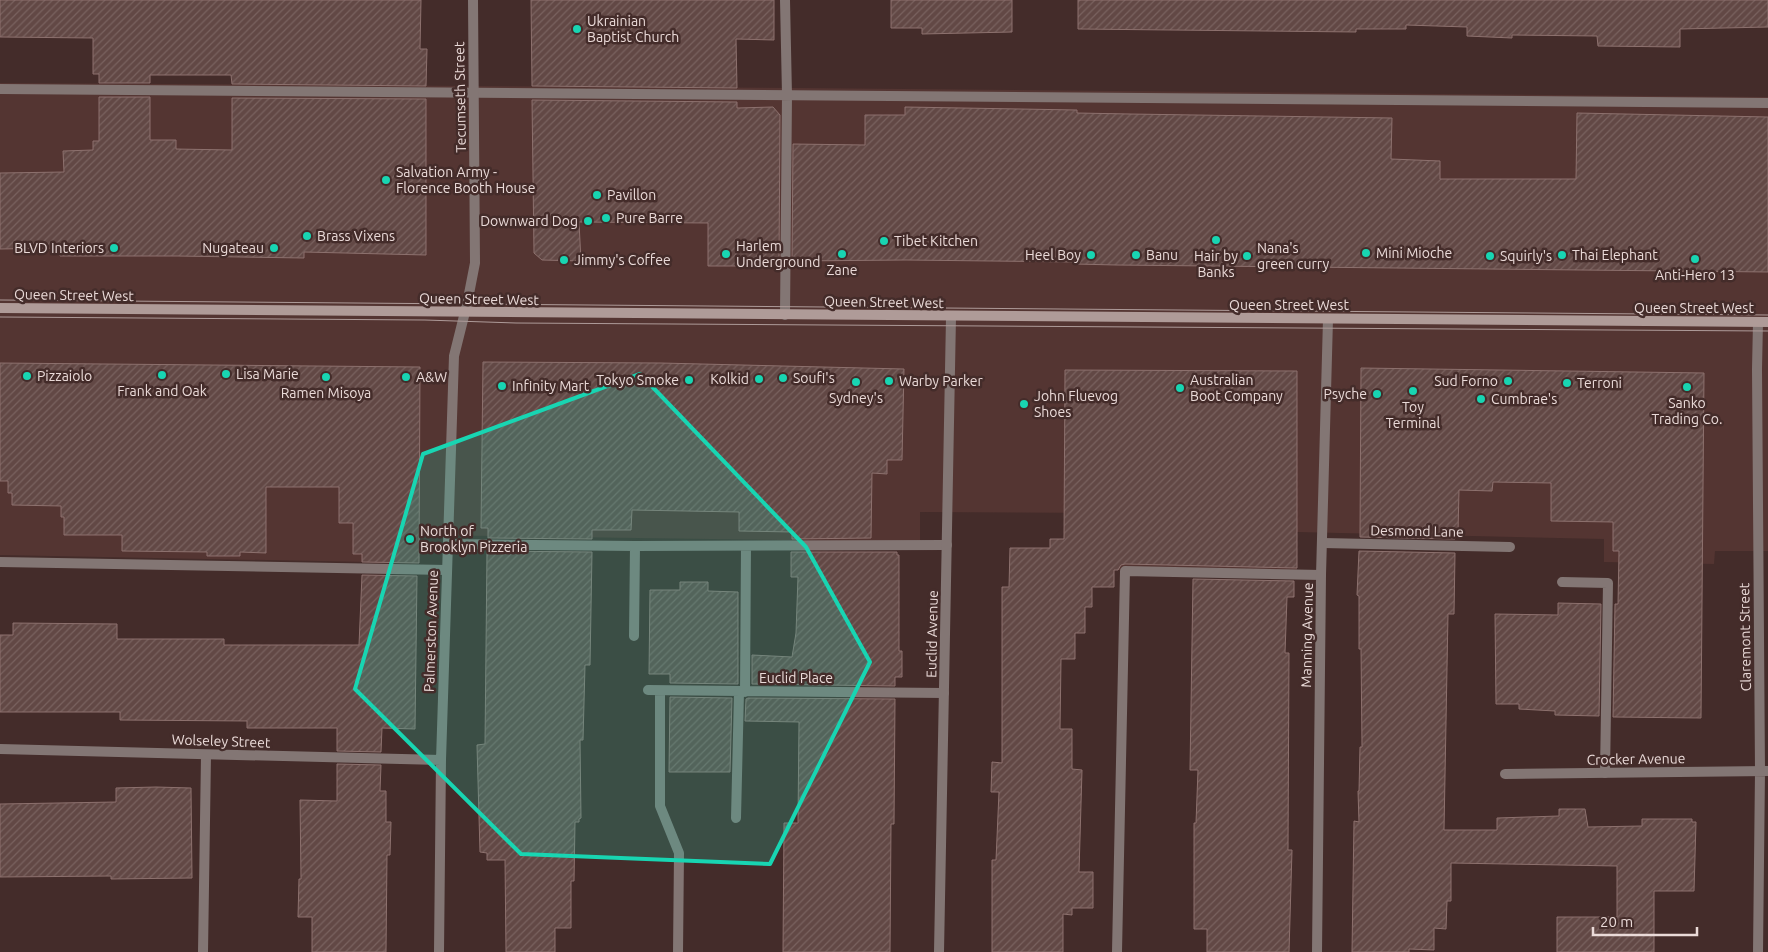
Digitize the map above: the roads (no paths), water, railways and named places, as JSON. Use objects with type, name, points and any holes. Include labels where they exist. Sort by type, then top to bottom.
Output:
[{"type":"main road","name":"Queen Street West","points":[[0,308],[1763,322]]},
{"type":"street","name":"Tecumseth Street","points":[[465,312],[475,263],[472,0]]},
{"type":"street","points":[[785,0],[788,95],[785,315]]},
{"type":"street","points":[[0,90],[1768,103]]},
{"type":"street","name":"Palmerston Avenue","points":[[439,952],[441,760],[454,356],[465,312]]},
{"type":"street","name":"Euclid Avenue","points":[[939,952],[951,317]]},
{"type":"street","name":"Manning Avenue","points":[[1317,952],[1321,575],[1328,319]]},
{"type":"street","name":"Claremont Street","points":[[1758,952],[1764,771],[1757,369],[1763,322]]},
{"type":"street","name":"Desmond Lane","points":[[1323,543],[1510,546]]},
{"type":"street","points":[[448,544],[636,546],[947,545]]},
{"type":"street","points":[[634,636],[636,546]]},
{"type":"street","points":[[736,818],[746,546]]},
{"type":"street","points":[[0,562],[447,570]]},
{"type":"street","points":[[1117,952],[1125,570],[1321,575]]},
{"type":"street","points":[[1562,582],[1608,583],[1605,773]]},
{"type":"street","name":"Euclid Place","points":[[648,690],[944,693]]},
{"type":"street","points":[[660,690],[660,806],[679,853],[678,952]]},
{"type":"street","name":"Wolseley Street","points":[[0,749],[441,760]]},
{"type":"street","points":[[203,952],[206,755]]},
{"type":"street","name":"Crocker Avenue","points":[[1505,774],[1764,771]]},
{"type":"tram line","points":[[0,300],[1768,315]]},
{"type":"tram line","points":[[0,317],[425,320],[516,323],[1768,331]]},
{"type":"place","name":"Ukrainian Baptist Church","points":[[577,29]]},
{"type":"place","name":"Salvation Army - Florence Booth House","points":[[386,180]]},
{"type":"place","name":"Pavillon","points":[[597,195]]},
{"type":"place","name":"Pure Barre","points":[[606,218]]},
{"type":"place","name":"Downward Dog","points":[[588,221]]},
{"type":"place","name":"Brass Vixens","points":[[307,236]]},
{"type":"place","name":"Hair by Banks","points":[[1216,240]]},
{"type":"place","name":"Tibet Kitchen","points":[[884,241]]},
{"type":"place","name":"BLVD Interiors","points":[[114,248]]},
{"type":"place","name":"Nugateau","points":[[274,248]]},
{"type":"place","name":"Mini Mioche","points":[[1366,253]]},
{"type":"place","name":"Harlem Underground","points":[[726,254]]},
{"type":"place","name":"Zane","points":[[842,254]]},
{"type":"place","name":"Heel Boy","points":[[1091,255]]},
{"type":"place","name":"Banu","points":[[1136,255]]},
{"type":"place","name":"Thai Elephant","points":[[1562,255]]},
{"type":"place","name":"Nana's green curry","points":[[1247,256]]},
{"type":"place","name":"Squirly's","points":[[1490,256]]},
{"type":"place","name":"Anti-Hero 13","points":[[1695,259]]},
{"type":"place","name":"Jimmy's Coffee","points":[[564,260]]},
{"type":"place","name":"Lisa Marie","points":[[226,374]]},
{"type":"place","name":"Frank and Oak","points":[[162,375]]},
{"type":"place","name":"Pizzaiolo","points":[[27,376]]},
{"type":"place","name":"Ramen Misoya","points":[[326,377]]},
{"type":"place","name":"A&W","points":[[406,377]]},
{"type":"place","name":"Soufi's","points":[[783,378]]},
{"type":"place","name":"Kolkid","points":[[759,379]]},
{"type":"place","name":"Tokyo Smoke","points":[[689,380]]},
{"type":"place","name":"Warby Parker","points":[[889,381]]},
{"type":"place","name":"Sud Forno","points":[[1508,381]]},
{"type":"place","name":"Sydney's","points":[[856,382]]},
{"type":"place","name":"Terroni","points":[[1567,383]]},
{"type":"place","name":"Infinity Mart","points":[[502,386]]},
{"type":"place","name":"Sanko Trading Co.","points":[[1687,387]]},
{"type":"place","name":"Australian Boot Company","points":[[1180,388]]},
{"type":"place","name":"Toy Terminal","points":[[1413,391]]},
{"type":"place","name":"Psyche","points":[[1377,394]]},
{"type":"place","name":"Cumbrae's","points":[[1481,399]]},
{"type":"place","name":"John Fluevog Shoes","points":[[1024,404]]},
{"type":"place","name":"North of Brooklyn Pizzeria","points":[[410,539]]}]
